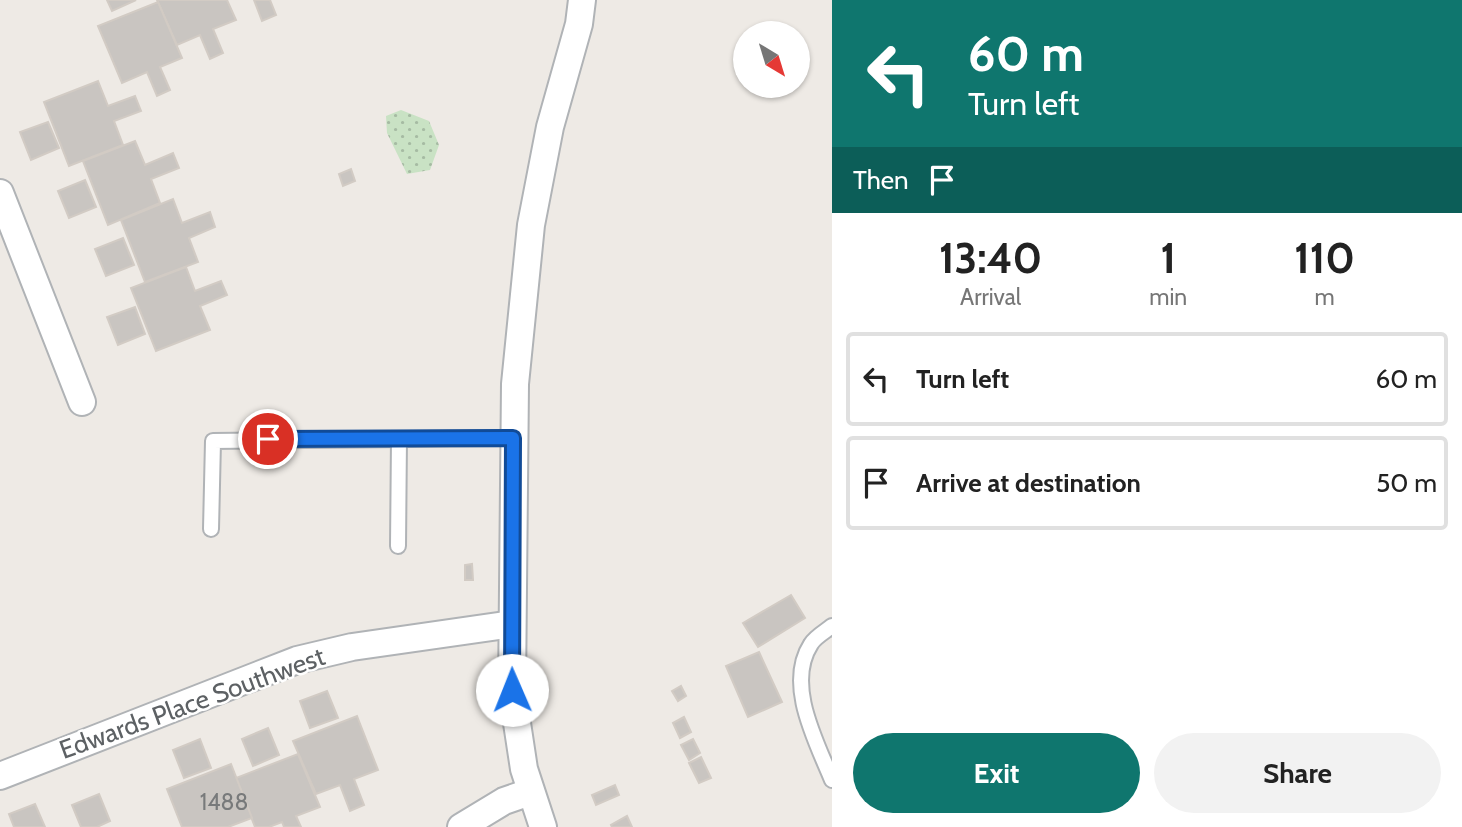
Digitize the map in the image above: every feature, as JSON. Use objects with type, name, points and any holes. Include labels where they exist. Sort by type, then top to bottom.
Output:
[{"type":"street","points":[[543,827],[530,792],[521,753],[512,690],[513,438],[520,318],[531,225],[550,127],[579,23],[582,0]]},
{"type":"street","points":[[0,194],[82,402]]},
{"type":"street","name":"Edwards Place Southwest","points":[[0,776],[297,660],[352,646],[512,624]]},
{"type":"street","points":[[461,827],[504,801],[530,792]]},
{"type":"lane","points":[[211,529],[213,441],[513,438]]},
{"type":"lane","points":[[398,546],[399,439]]},
{"type":"lane","points":[[832,626],[811,643],[800,680],[811,731],[832,780]]},
{"type":"green space","points":[[401,110],[429,121],[439,145],[430,170],[407,174],[387,133],[386,116]]},
{"type":"pier","points":[[832,650],[832,718],[828,711],[823,665]]},
{"type":"building","points":[[107,0],[136,0],[112,11]]},
{"type":"building","points":[[157,0],[227,0],[236,20],[213,29],[223,53],[210,59],[200,35],[177,45]]},
{"type":"building","points":[[254,0],[270,0],[276,15],[262,21]]},
{"type":"building","points":[[158,2],[182,58],[160,67],[170,90],[157,96],[147,72],[122,83],[98,26]]},
{"type":"building","points":[[98,81],[108,106],[135,96],[141,111],[114,121],[123,145],[69,166],[44,102]]},
{"type":"building","points":[[48,122],[59,148],[31,160],[20,132]]},
{"type":"building","points":[[135,141],[145,165],[173,153],[179,168],[151,179],[160,203],[108,225],[83,161]]},
{"type":"building","points":[[351,169],[355,181],[343,186],[339,174]]},
{"type":"building","points":[[85,180],[96,207],[69,218],[58,191]]},
{"type":"building","points":[[173,199],[182,223],[210,212],[215,227],[189,238],[198,262],[145,282],[121,220]]},
{"type":"building","points":[[123,238],[134,265],[106,276],[95,249]]},
{"type":"building","points":[[186,267],[195,291],[221,281],[227,295],[200,306],[210,330],[156,351],[131,288]]},
{"type":"building","points":[[135,307],[145,334],[118,345],[107,317]]},
{"type":"building","points":[[472,564],[473,580],[465,580],[465,565]]},
{"type":"building","points":[[791,595],[805,618],[758,647],[743,623]]},
{"type":"building","points":[[759,652],[782,702],[748,717],[726,666]]},
{"type":"building","points":[[681,686],[686,696],[678,701],[672,691]]},
{"type":"building","points":[[327,691],[338,718],[310,728],[300,701]]},
{"type":"building","points":[[357,716],[378,770],[354,779],[364,805],[350,811],[340,785],[316,794],[293,741]]},
{"type":"building","points":[[684,717],[691,732],[680,738],[673,723]]},
{"type":"building","points":[[268,728],[279,755],[253,766],[242,739]]},
{"type":"building","points":[[200,739],[211,768],[184,778],[173,750]]},
{"type":"building","points":[[693,739],[700,753],[689,760],[681,745]]},
{"type":"building","points":[[298,754],[320,807],[296,816],[301,827],[284,827],[282,822],[269,827],[255,827],[236,778]]},
{"type":"building","points":[[701,757],[711,778],[699,783],[689,763]]},
{"type":"building","points":[[231,764],[252,818],[228,827],[182,827],[167,789]]},
{"type":"building","points":[[615,785],[619,795],[596,805],[592,795]]},
{"type":"building","points":[[99,794],[110,821],[97,827],[81,827],[72,805]]},
{"type":"building","points":[[35,804],[45,827],[14,827],[9,814]]},
{"type":"building","points":[[627,816],[632,827],[612,827],[611,825]]},
{"type":"route","points":[[268,439],[513,438],[512,690]]}]
